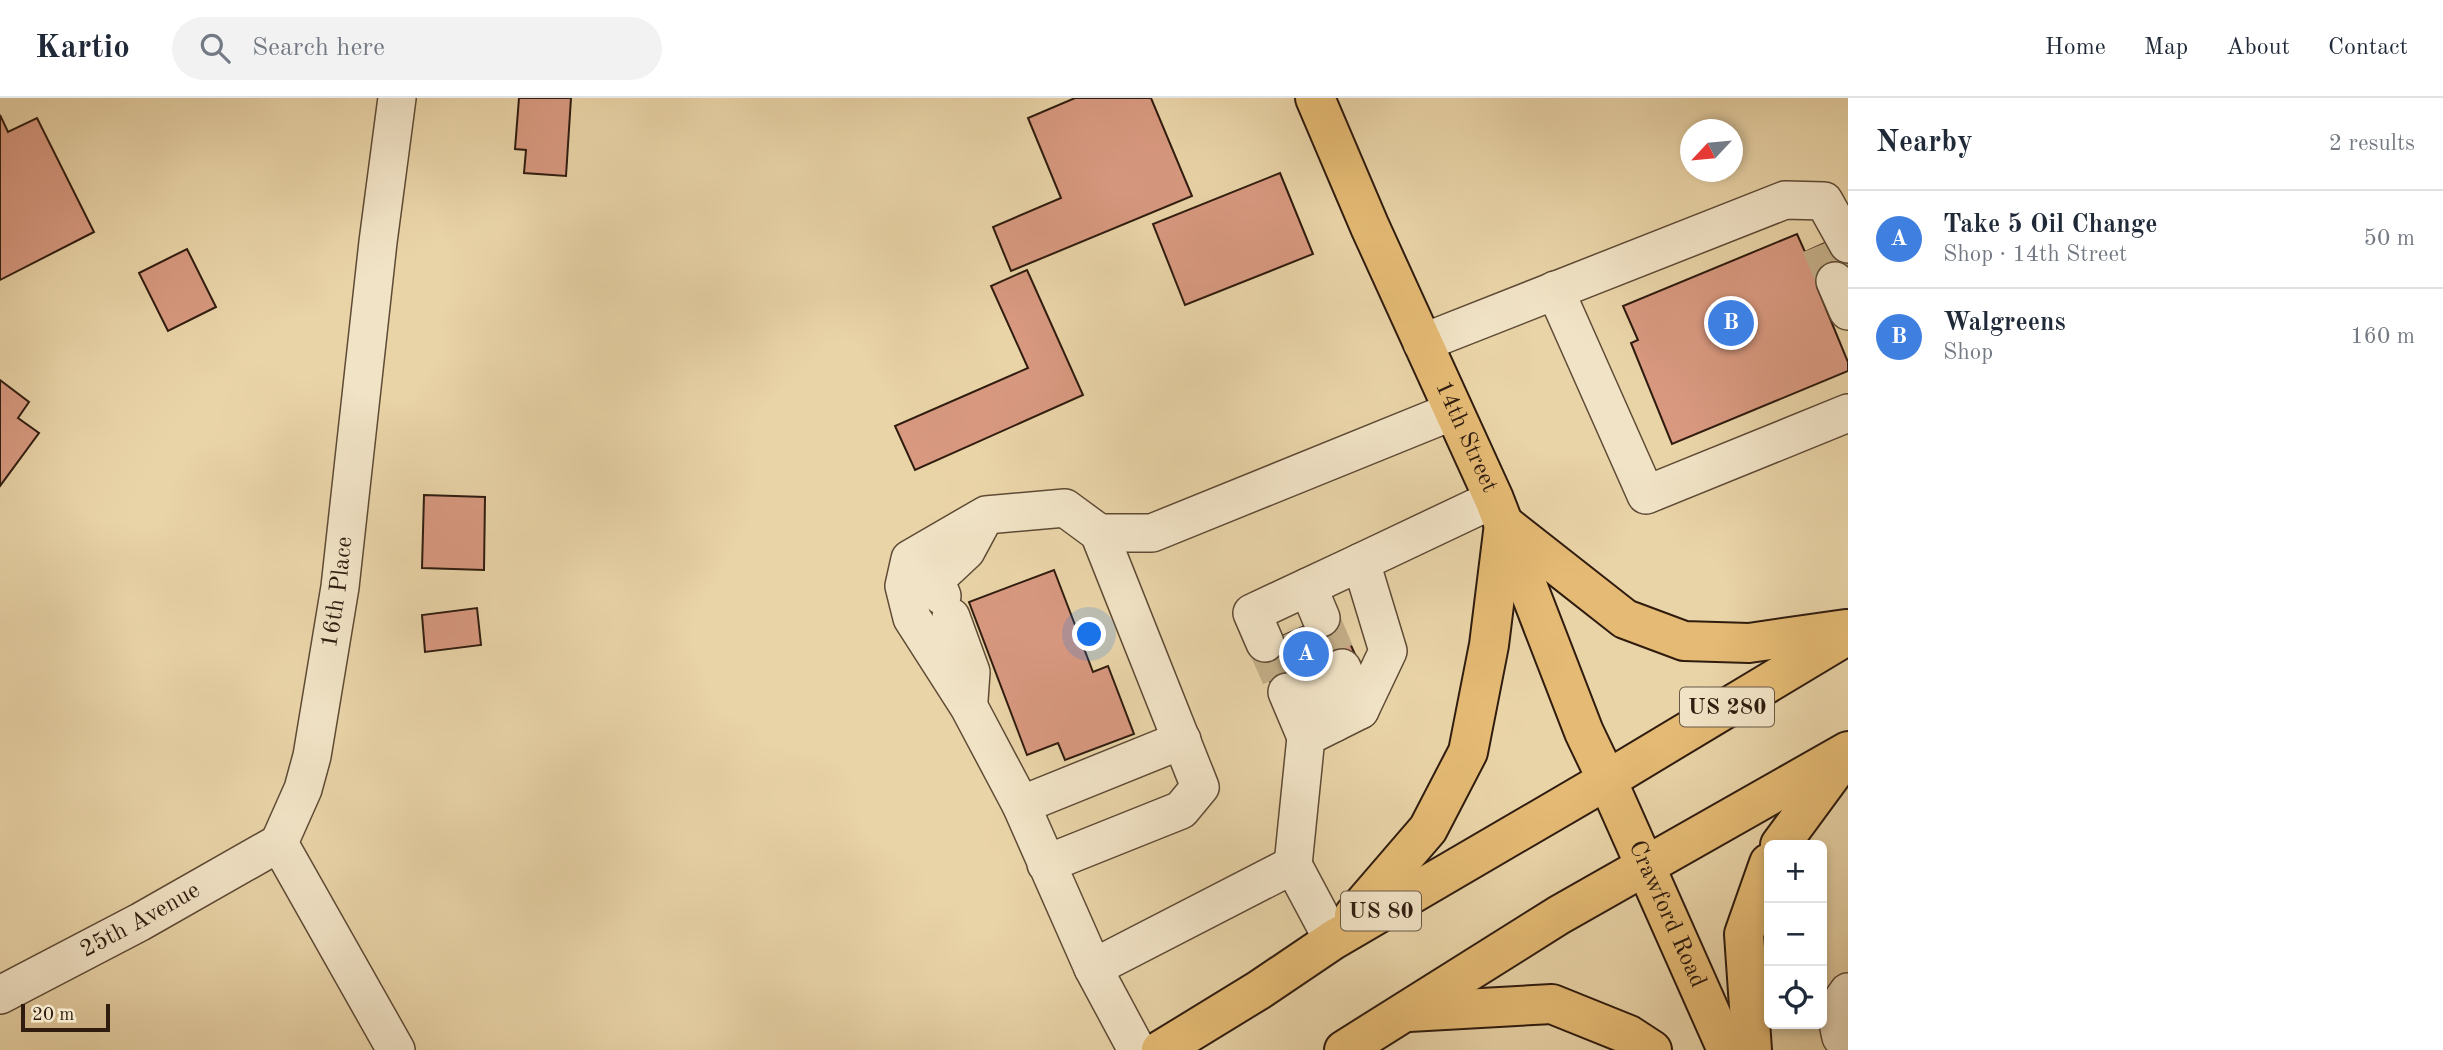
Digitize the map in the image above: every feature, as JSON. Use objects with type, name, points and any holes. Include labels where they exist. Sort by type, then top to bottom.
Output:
[{"type":"main road","name":"14th Street","points":[[1315,98],[1370,228],[1499,511],[1584,732],[1606,780]]},
{"type":"main road","points":[[1499,511],[1625,619],[1684,641],[1749,643],[1848,629]]},
{"type":"main road","points":[[1333,940],[1429,829],[1468,752],[1489,645],[1499,511]]},
{"type":"main road","name":"US 280","points":[[1606,780],[1848,635]]},
{"type":"main road","points":[[1784,840],[1848,752]]},
{"type":"main road","points":[[1345,1050],[1559,915],[1848,752]]},
{"type":"main road","name":"Crawford Road","points":[[1606,780],[1727,1050]]},
{"type":"main road","name":"US 80","points":[[1161,1050],[1259,990],[1333,940],[1606,780]]},
{"type":"main road","points":[[1752,1050],[1744,934],[1764,877]]},
{"type":"main road","points":[[1406,1012],[1552,1004],[1629,1035],[1652,1050]]},
{"type":"street","name":"16th Place","points":[[279,844],[303,789],[312,756],[340,587],[397,98]]},
{"type":"street","points":[[1422,343],[1786,200],[1824,201],[1834,245]]},
{"type":"street","points":[[1555,290],[1646,495],[1848,413]]},
{"type":"street","points":[[1099,533],[1152,533],[1453,411]]},
{"type":"street","points":[[1046,864],[1181,810],[1200,787],[1099,533],[1065,508],[986,515],[910,559],[904,586],[912,618],[969,707],[1021,805],[1046,864],[1093,968],[1137,1050]]},
{"type":"street","points":[[1293,616],[1361,562],[1499,511]]},
{"type":"street","points":[[969,707],[971,672],[934,580],[966,551],[986,515]]},
{"type":"street","points":[[1333,940],[1293,865],[1334,723],[1388,651],[1361,562]]},
{"type":"street","points":[[1334,723],[1314,680],[1334,723]]},
{"type":"street","points":[[1021,805],[1182,740]]},
{"type":"street","name":"25th Avenue","points":[[0,995],[140,922],[279,844]]},
{"type":"street","points":[[279,844],[396,1050]]},
{"type":"street","points":[[1093,968],[1293,865]]},
{"type":"street","points":[[1841,1037],[1837,1023],[1838,1004],[1848,992]]},
{"type":"building","points":[[519,98],[571,98],[566,176],[524,173],[526,150],[515,149]]},
{"type":"building","points":[[1075,98],[1151,98],[1192,196],[1011,271],[993,227],[1061,198],[1028,118]]},
{"type":"building","points":[[0,115],[8,132],[37,118],[94,232],[0,280]]},
{"type":"building","points":[[1280,173],[1313,254],[1185,305],[1153,224]]},
{"type":"building","points":[[1797,234],[1805,252],[1827,242],[1841,277],[1817,287],[1848,362],[1848,371],[1672,444],[1631,343],[1638,340],[1623,306]]},
{"type":"building","points":[[187,249],[216,307],[168,331],[139,273]]},
{"type":"building","points":[[1027,270],[1083,395],[915,470],[895,426],[1028,368],[991,286]]},
{"type":"building","points":[[0,380],[29,402],[18,418],[39,433],[0,486]]},
{"type":"building","points":[[424,495],[485,497],[484,570],[422,568]]},
{"type":"building","points":[[1054,570],[1093,672],[1108,666],[1134,734],[1065,760],[1058,743],[1027,755],[969,602]]},
{"type":"building","points":[[477,608],[481,645],[425,652],[422,615]]},
{"type":"building","points":[[1336,612],[1358,661],[1277,697],[1255,648]]},
{"type":"tunnel","points":[[1820,245],[1835,281]]},
{"type":"tunnel","points":[[1321,618],[1342,668]]},
{"type":"tunnel","points":[[1293,631],[1314,681]]},
{"type":"tunnel","points":[[1265,643],[1287,692]]},
{"type":"place","name":"Walgreens","points":[[1731,323]]},
{"type":"place","name":"Take 5 Oil Change","points":[[1306,654]]}]
